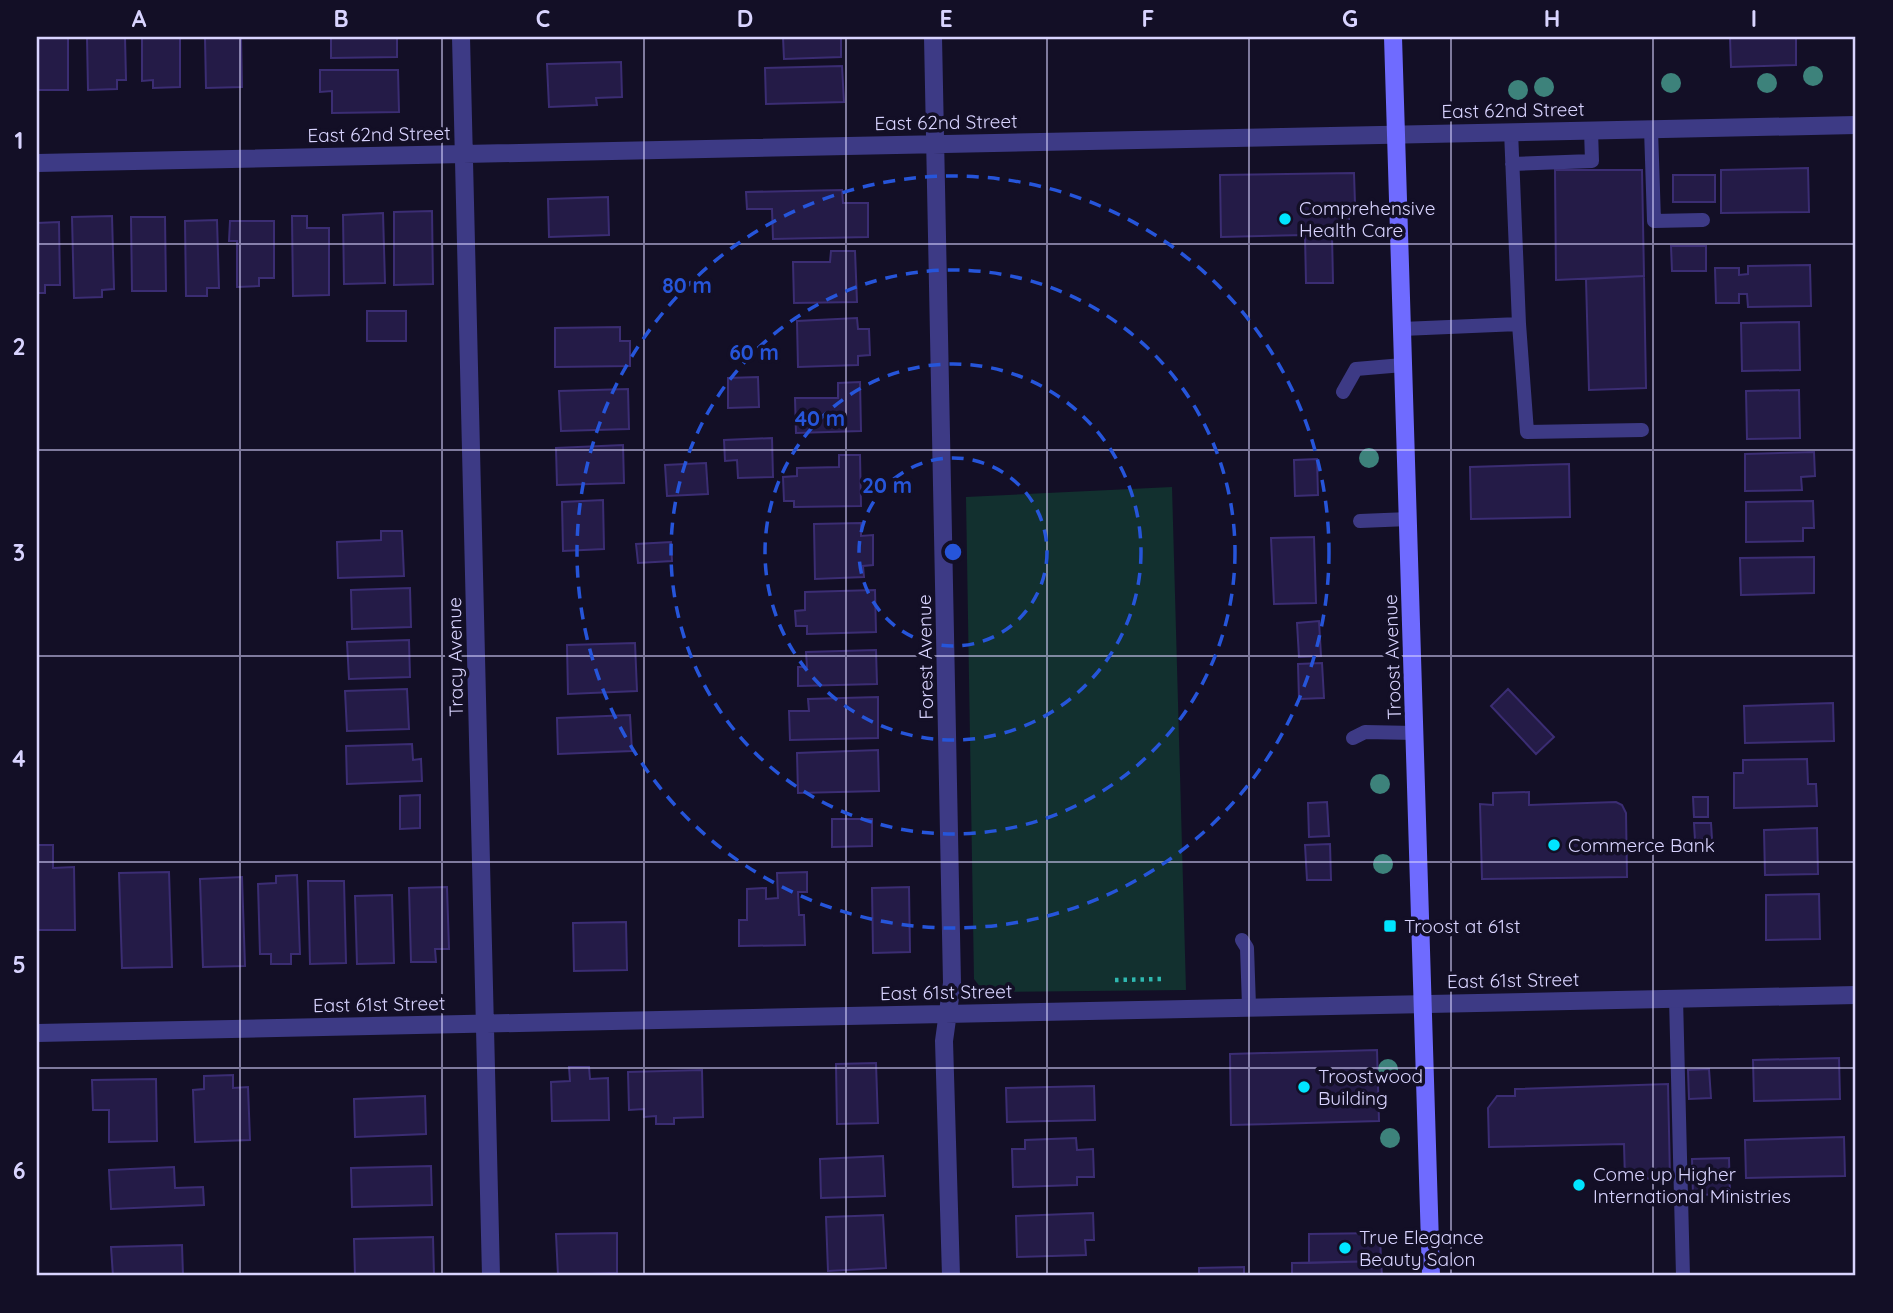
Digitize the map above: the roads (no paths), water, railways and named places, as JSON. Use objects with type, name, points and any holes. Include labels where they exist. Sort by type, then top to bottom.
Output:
[{"type":"main road","name":"Troost Avenue","points":[[1393,37],[1431,1276]]},
{"type":"street","name":"Tracy Avenue","points":[[461,37],[491,1276]]},
{"type":"street","name":"Forest Avenue","points":[[933,37],[952,982],[944,1041],[951,1276]]},
{"type":"street","name":"East 62nd Street","points":[[37,163],[1856,125]]},
{"type":"street","name":"East 61st Street","points":[[37,1033],[1856,995]]},
{"type":"lane","points":[[1651,129],[1654,221],[1703,220]]},
{"type":"lane","points":[[1512,164],[1592,161],[1591,130]]},
{"type":"lane","points":[[1511,131],[1519,324],[1527,432],[1642,430]]},
{"type":"lane","points":[[1402,330],[1519,324]]},
{"type":"lane","points":[[1343,392],[1356,369],[1404,366]]},
{"type":"lane","points":[[1360,521],[1409,520]]},
{"type":"lane","points":[[1353,738],[1365,732],[1415,733]]},
{"type":"lane","points":[[1242,940],[1247,948],[1249,1006]]},
{"type":"lane","points":[[1676,998],[1683,1276]]},
{"type":"place","name":"Comprehensive Health Care","points":[[1285,219]]},
{"type":"place","name":"Commerce Bank","points":[[1554,845]]},
{"type":"place","name":"Troost at 61st","points":[[1390,926]]},
{"type":"place","name":"Troostwood Building","points":[[1304,1087]]},
{"type":"place","name":"Come up Higher International Ministries","points":[[1579,1185]]},
{"type":"place","name":"True Elegance Beauty Salon","points":[[1345,1248]]}]
